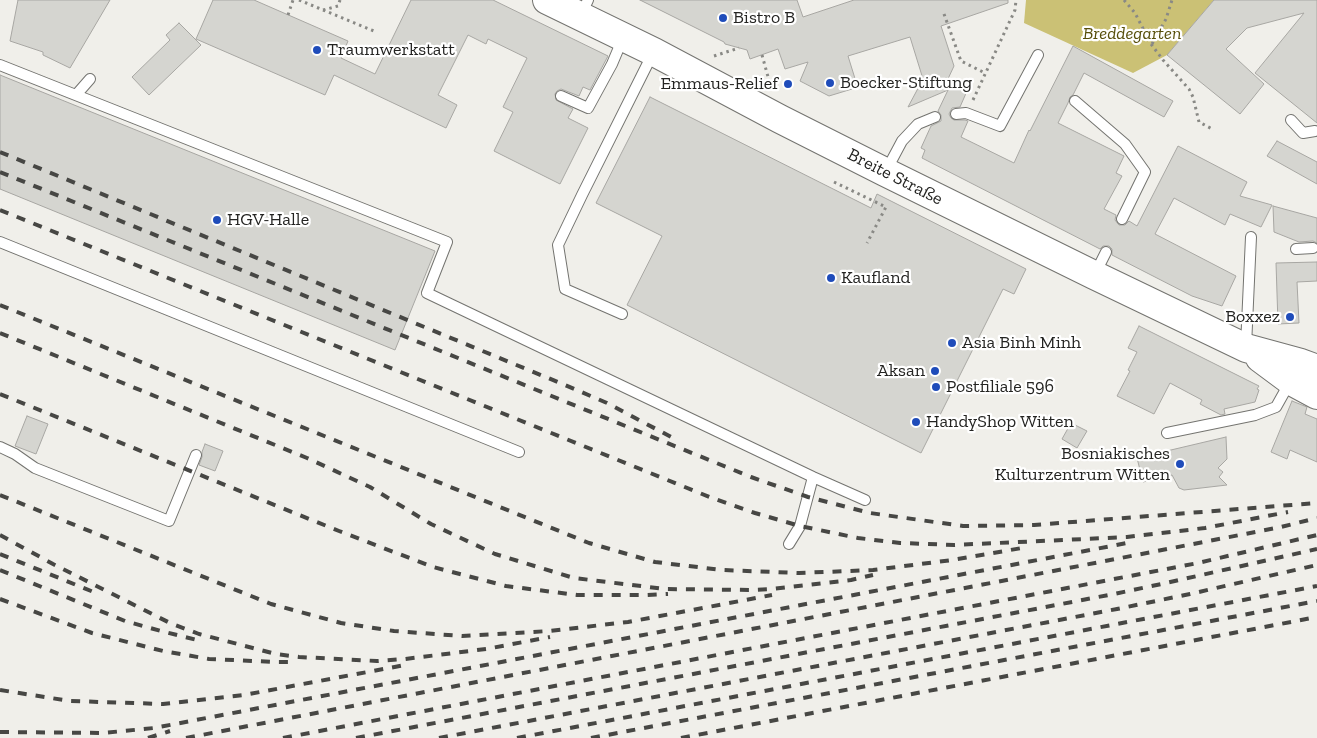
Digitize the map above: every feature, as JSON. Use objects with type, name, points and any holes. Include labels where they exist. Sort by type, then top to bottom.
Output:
[{"type":"street","name":"Breite Straße","points":[[547,0],[584,8],[624,37],[885,172],[1100,263],[1246,348],[1303,371],[1317,394]]},
{"type":"lane","points":[[561,96],[588,108],[612,64],[624,37]]},
{"type":"lane","points":[[622,314],[565,289],[558,245],[654,52]]},
{"type":"lane","points":[[961,114],[1000,126],[1038,55]]},
{"type":"lane","points":[[0,65],[446,242],[427,292],[813,477],[865,500]]},
{"type":"lane","points":[[76,95],[90,79]]},
{"type":"lane","points":[[1075,101],[1125,144],[1145,172],[1122,218]]},
{"type":"lane","points":[[885,172],[902,141],[918,124],[935,117]]},
{"type":"lane","points":[[1291,120],[1303,133],[1315,131]]},
{"type":"lane","points":[[1246,348],[1250,238]]},
{"type":"lane","points":[[0,242],[519,452]]},
{"type":"lane","points":[[1296,249],[1313,248]]},
{"type":"lane","points":[[1167,432],[1255,415],[1276,407],[1303,371]]},
{"type":"lane","points":[[0,447],[15,454],[35,468],[169,521],[196,455]]},
{"type":"lane","points":[[789,544],[800,526],[813,477]]},
{"type":"path","points":[[288,14],[293,0]]},
{"type":"path","points":[[299,0],[374,30]]},
{"type":"path","points":[[323,10],[338,6],[340,0]]},
{"type":"path","points":[[961,114],[985,73],[1015,10],[1016,0]]},
{"type":"path","points":[[1124,0],[1135,13],[1151,44],[1189,89],[1193,97],[1199,122],[1214,130]]},
{"type":"path","points":[[1151,44],[1166,18],[1172,0]]},
{"type":"path","points":[[944,14],[961,61],[985,73]]},
{"type":"path","points":[[834,182],[886,208],[866,243]]},
{"type":"green space","name":"Breddegarten","points":[[1026,0],[1214,0],[1167,55],[1133,73],[1024,23]]},
{"type":"building","points":[[18,0],[110,0],[70,68],[43,55],[43,52],[10,41]]},
{"type":"building","points":[[213,0],[254,0],[348,41],[341,58],[375,74],[411,0],[493,0],[608,56],[590,90],[583,87],[579,96],[561,89],[555,94],[556,100],[573,109],[568,118],[588,128],[560,184],[494,151],[513,112],[503,107],[527,58],[488,39],[486,44],[468,35],[438,95],[457,105],[446,128],[334,75],[325,95],[196,39]]},
{"type":"building","points":[[640,0],[797,0],[803,17],[854,0],[1008,0],[1008,3],[941,26],[954,66],[947,81],[967,91],[960,107],[952,108],[949,114],[954,120],[968,121],[961,137],[1014,163],[1073,46],[1173,101],[1164,117],[1084,73],[1058,123],[1124,156],[1116,173],[1122,176],[1104,209],[1116,215],[1115,220],[1119,225],[1125,225],[1129,221],[1137,226],[1178,146],[1247,182],[1240,196],[1272,205],[1261,227],[1230,214],[1225,225],[1174,198],[1155,234],[1236,276],[1222,306],[1192,296],[1112,255],[1112,249],[1109,246],[1103,246],[1100,249],[922,158],[925,150],[921,148],[931,126],[941,121],[941,115],[938,111],[948,90],[908,107],[923,79],[910,37],[848,56],[857,85],[852,86],[852,89],[829,96],[800,81],[808,62],[785,69],[778,49],[750,59],[747,50],[725,44]]},
{"type":"building","points":[[1214,0],[1317,0],[1317,123],[1255,73],[1304,13],[1247,28],[1226,49],[1264,84],[1240,114],[1167,55]]},
{"type":"building","points":[[179,23],[201,45],[149,95],[132,77],[170,40],[166,35]]},
{"type":"building","name":"HGV-Halle","points":[[0,75],[435,251],[395,350],[0,189]]},
{"type":"building","name":"Kaufland","points":[[650,97],[871,208],[877,194],[1026,269],[1014,294],[1003,289],[921,453],[627,305],[662,236],[596,203]]},
{"type":"building","points":[[1277,141],[1317,162],[1317,184],[1267,156]]},
{"type":"building","points":[[1273,206],[1317,218],[1317,243],[1313,241],[1299,242],[1274,232]]},
{"type":"building","points":[[1317,262],[1317,281],[1297,282],[1299,323],[1278,324],[1276,263]]},
{"type":"building","points":[[1139,326],[1259,386],[1255,402],[1224,409],[1225,414],[1221,415],[1200,404],[1202,400],[1170,383],[1154,414],[1117,396],[1137,352],[1128,348]]},
{"type":"building","points":[[1292,401],[1307,407],[1305,414],[1317,419],[1317,462],[1290,450],[1287,459],[1271,452]]},
{"type":"building","points":[[27,416],[48,424],[36,454],[15,446]]},
{"type":"building","points":[[1071,423],[1087,431],[1077,448],[1062,439]]},
{"type":"building","name":"Bosniakisches Kulturzentrum Witten","points":[[1226,437],[1227,459],[1218,468],[1223,472],[1219,477],[1227,485],[1184,490],[1179,488],[1172,475],[1143,482],[1137,458]]},
{"type":"building","points":[[205,444],[223,451],[215,471],[199,465]]},
{"type":"railway","points":[[0,152],[565,385],[607,403],[673,438]]},
{"type":"railway","points":[[0,172],[751,477],[808,497],[870,513],[963,526],[1034,525],[1317,503]]},
{"type":"railway","points":[[0,210],[712,498],[800,526],[858,538],[900,543],[954,545],[1127,537],[1205,528],[1288,512]]},
{"type":"railway","points":[[0,305],[589,543],[655,562],[722,570],[799,573],[873,570],[952,560],[1022,548]]},
{"type":"railway","points":[[0,333],[307,458],[370,487],[431,524],[495,554],[574,578],[665,589],[751,590],[851,580],[873,575]]},
{"type":"railway","points":[[0,394],[433,567],[506,586],[577,595],[668,594]]},
{"type":"railway","points":[[0,495],[271,604],[341,623],[394,631],[462,636],[549,631],[628,622],[772,595]]},
{"type":"railway","points":[[186,738],[1281,527],[1317,518]]},
{"type":"railway","points":[[0,535],[170,623],[199,634],[276,654],[377,661],[486,649],[550,637]]},
{"type":"railway","points":[[283,738],[1198,563],[1317,535]]},
{"type":"railway","points":[[0,732],[103,733],[154,728],[1127,543]]},
{"type":"railway","points":[[356,738],[1114,594],[1317,549]]},
{"type":"railway","points":[[0,554],[96,593]]},
{"type":"railway","points":[[439,738],[1117,609],[1317,565]]},
{"type":"railway","points":[[0,570],[125,621],[197,640]]},
{"type":"railway","points":[[517,738],[1317,586]]},
{"type":"railway","points":[[0,599],[92,633],[163,651],[209,659],[295,662]]},
{"type":"railway","points":[[591,738],[1317,601]]},
{"type":"railway","points":[[681,738],[1317,617]]},
{"type":"railway","points":[[0,690],[70,701],[163,704],[244,695],[405,665]]},
{"type":"railway","points":[[148,738],[170,731]]},
{"type":"place","name":"Bistro B","points":[[723,18]]},
{"type":"place","name":"Traumwerkstatt","points":[[317,50]]},
{"type":"place","name":"Boecker-Stiftung","points":[[830,83]]},
{"type":"place","name":"Emmaus-Relief","points":[[788,84]]},
{"type":"place","name":"HGV-Halle","points":[[217,220]]},
{"type":"place","name":"Kaufland","points":[[831,278]]},
{"type":"place","name":"Boxxez","points":[[1290,317]]},
{"type":"place","name":"Asia Binh Minh","points":[[952,343]]},
{"type":"place","name":"Aksan","points":[[935,371]]},
{"type":"place","name":"Postfiliale 596","points":[[936,387]]},
{"type":"place","name":"HandyShop Witten","points":[[916,422]]},
{"type":"place","name":"Bosniakisches Kulturzentrum Witten","points":[[1180,464]]}]
